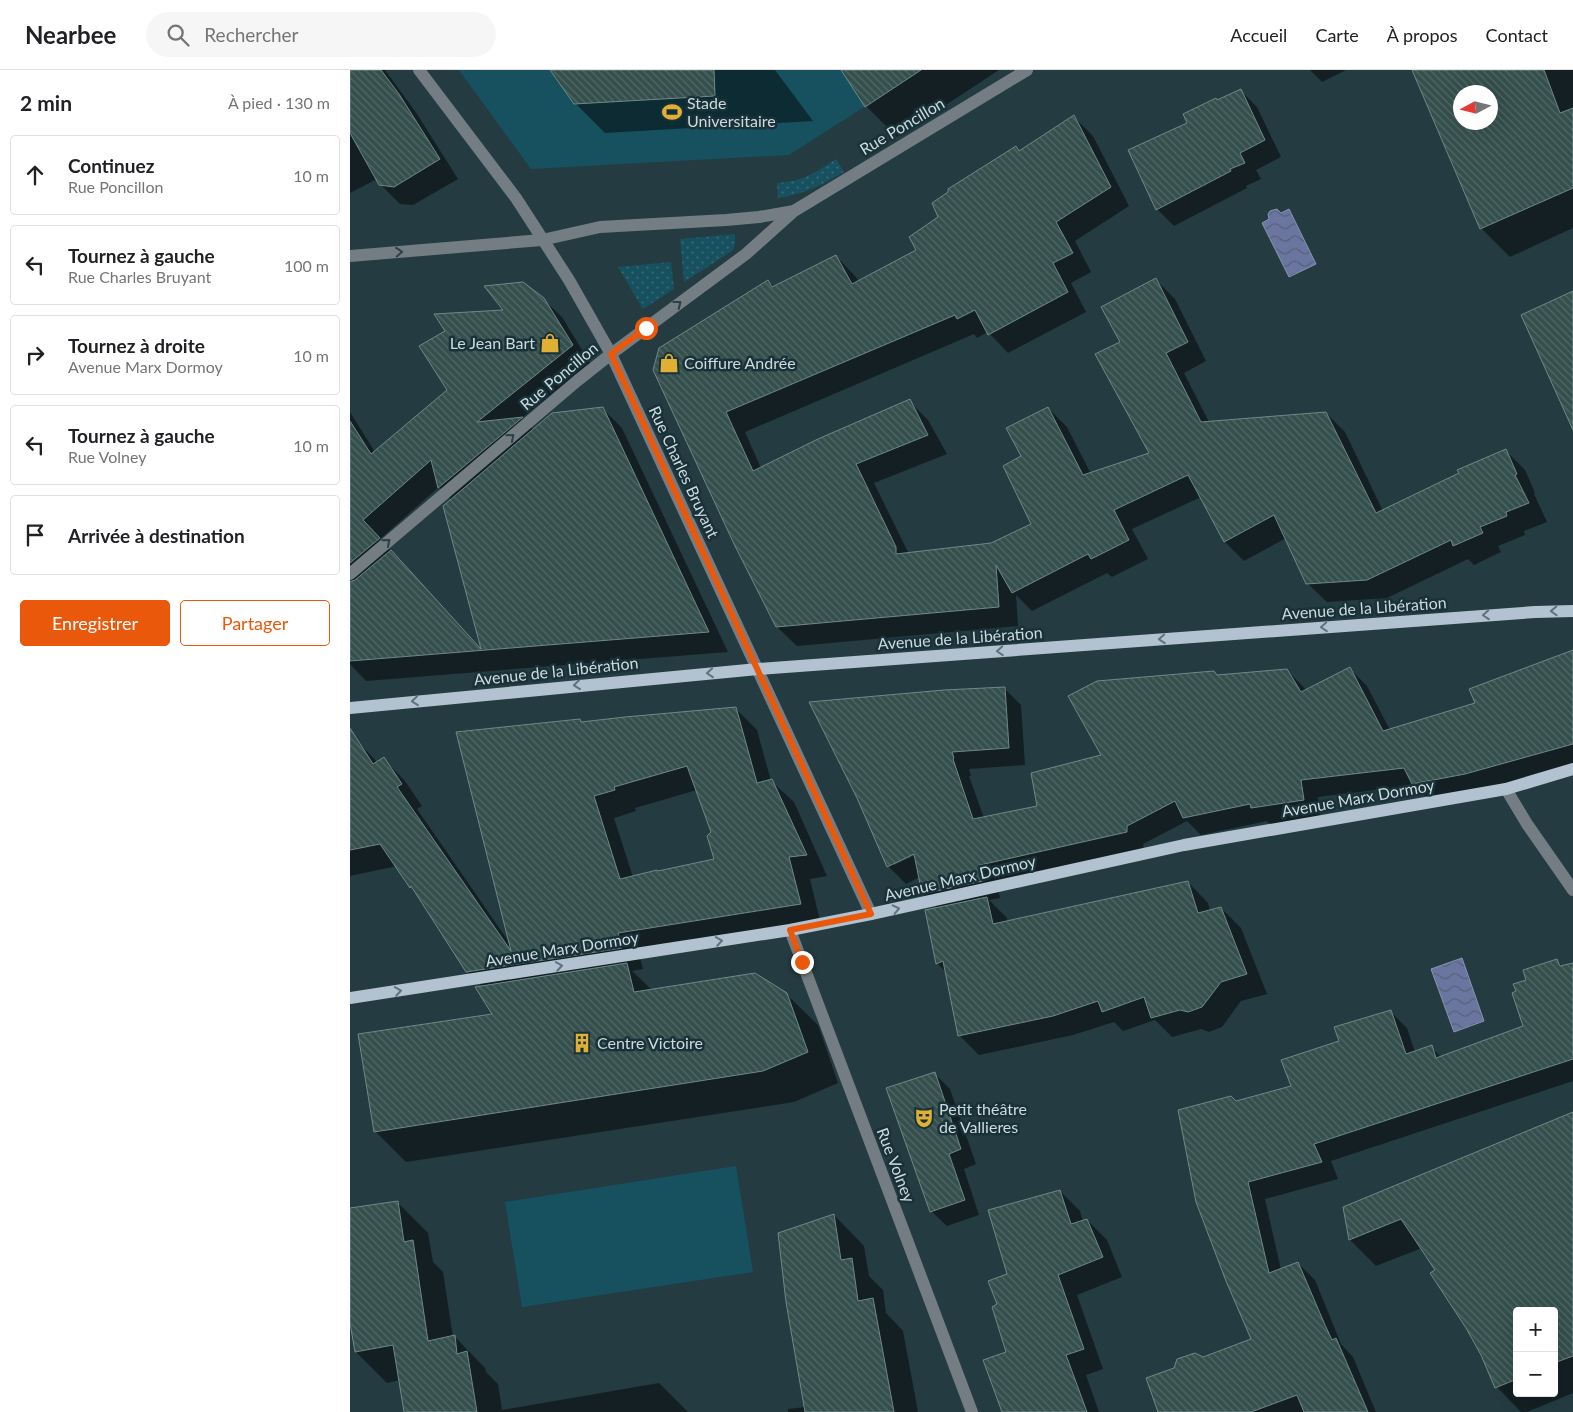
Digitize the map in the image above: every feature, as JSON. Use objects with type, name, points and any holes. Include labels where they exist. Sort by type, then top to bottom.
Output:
[{"type":"main road","name":"Avenue de la Libération","points":[[350,708],[758,669],[1515,613],[1573,611]]},
{"type":"main road","name":"Avenue Marx Dormoy","points":[[350,998],[790,930],[1184,845],[1506,789],[1573,769]]},
{"type":"street","name":"Rue Charles Bruyant","points":[[419,70],[510,190],[569,280],[611,354],[871,914]]},
{"type":"street","name":"Rue Poncillon","points":[[350,574],[611,354],[746,254],[794,210],[1027,70]]},
{"type":"street","name":"Rue Poncillon","points":[[350,256],[542,240],[600,227],[726,220],[758,217],[794,210]]},
{"type":"street","points":[[1506,789],[1527,824],[1573,890]]},
{"type":"street","name":"Rue Volney","points":[[790,930],[972,1412]]},
{"type":"shaded area","name":"Stade Universitaire","points":[[459,70],[922,70],[789,155],[531,169]]},
{"type":"shaded area","points":[[836,159],[844,172],[813,188],[778,198],[777,183],[802,178]]},
{"type":"shaded area","points":[[735,234],[735,245],[732,251],[684,282],[680,239]]},
{"type":"shaded area","points":[[671,262],[674,289],[643,309],[618,267]]},
{"type":"shaded area","points":[[736,1166],[753,1272],[522,1307],[505,1202]]},
{"type":"water","points":[[1277,209],[1281,213],[1289,209],[1316,264],[1289,277],[1262,223],[1269,219],[1268,214],[1270,211]]},
{"type":"water","points":[[1462,958],[1484,1021],[1454,1032],[1431,969]]},
{"type":"building","points":[[350,70],[381,70],[399,94],[440,159],[394,187],[379,185],[350,133]]},
{"type":"building","points":[[550,70],[714,70],[715,96],[574,104]]},
{"type":"building","points":[[841,70],[921,70],[865,107]]},
{"type":"building","points":[[1412,70],[1544,70],[1560,113],[1573,108],[1573,188],[1480,229]]},
{"type":"building","points":[[1241,89],[1265,140],[1240,153],[1245,163],[1230,169],[1231,171],[1156,210],[1128,150],[1187,123],[1183,114],[1216,98],[1217,100]]},
{"type":"building","points":[[1074,115],[1111,187],[1056,222],[1073,253],[1053,263],[1068,292],[988,335],[975,310],[957,319],[955,315],[726,412],[753,471],[818,439],[910,399],[928,435],[856,464],[896,547],[896,554],[991,543],[1031,524],[1003,466],[1021,456],[1006,428],[1048,407],[1083,475],[1149,453],[1095,354],[1120,342],[1101,307],[1156,278],[1188,342],[1166,353],[1201,422],[1326,412],[1376,513],[1459,473],[1457,470],[1506,449],[1517,474],[1515,475],[1529,503],[1506,512],[1507,516],[1480,527],[1483,533],[1453,546],[1451,540],[1367,580],[1306,584],[1274,515],[1224,542],[1188,475],[1114,510],[1129,540],[1091,559],[1088,554],[1012,593],[996,565],[999,607],[776,627],[735,546],[653,370],[659,348],[768,280],[772,287],[836,255],[852,284],[916,250],[909,237],[938,217],[932,203],[948,192],[948,189],[1016,146],[1019,151]]},
{"type":"building","points":[[523,282],[544,298],[573,345],[477,422],[523,417],[438,488],[431,460],[363,520],[380,538],[350,563],[350,421],[371,454],[447,390],[419,346],[445,331],[434,314],[503,310],[484,286]]},
{"type":"building","points":[[1573,291],[1573,430],[1521,315]]},
{"type":"building","points":[[603,407],[709,632],[350,661],[350,582],[391,550],[481,649],[443,506],[552,413]]},
{"type":"building","points":[[1573,650],[1573,744],[1465,774],[1412,784],[1404,768],[1301,780],[1304,800],[1251,808],[1250,804],[1183,818],[1175,801],[1127,826],[1127,832],[980,865],[983,881],[922,894],[914,854],[887,867],[857,798],[809,702],[944,690],[1005,687],[1009,748],[952,752],[973,819],[1037,806],[1031,773],[1101,755],[1068,696],[1097,681],[1214,671],[1217,675],[1287,669],[1301,692],[1350,667],[1383,731],[1475,703],[1469,689]]},
{"type":"building","points":[[736,707],[757,783],[772,779],[807,855],[789,857],[801,904],[618,933],[622,948],[466,972],[411,886],[410,888],[380,844],[350,850],[350,728],[373,764],[384,757],[402,784],[397,787],[511,951],[456,732],[580,719],[581,722]],"holes":[[[687,766],[711,832],[707,836],[714,859],[620,879],[594,796],[615,790],[614,787]]]},
{"type":"building","points":[[1188,881],[1198,913],[1221,907],[1247,974],[1221,982],[1202,1007],[1188,1012],[1180,1010],[1151,1018],[1144,997],[1102,1012],[1098,1001],[1053,1016],[958,1036],[943,961],[936,964],[925,910],[987,897],[993,924]]},
{"type":"building","points":[[1557,959],[1560,966],[1573,963],[1573,1059],[1314,1144],[1322,1162],[1248,1182],[1269,1273],[1298,1262],[1332,1340],[1336,1338],[1368,1412],[1304,1412],[1297,1395],[1251,1412],[1158,1412],[1146,1378],[1174,1368],[1177,1359],[1195,1353],[1203,1357],[1251,1339],[1226,1281],[1196,1202],[1178,1110],[1231,1096],[1236,1101],[1291,1086],[1281,1060],[1339,1041],[1334,1027],[1391,1010],[1406,1054],[1432,1045],[1436,1058],[1523,1026],[1512,993],[1516,991],[1513,984],[1526,980],[1523,970]]},
{"type":"building","name":"Centre Victoire","points":[[627,963],[634,992],[755,973],[787,993],[808,1052],[763,1071],[374,1132],[358,1034],[492,1014],[475,987]]},
{"type":"building","name":"Petit théâtre de Vallieres","points":[[935,1072],[961,1149],[949,1154],[965,1200],[930,1212],[886,1088]]},
{"type":"building","points":[[1573,1112],[1573,1356],[1558,1362],[1558,1307],[1513,1307],[1513,1381],[1495,1388],[1481,1355],[1466,1328],[1430,1273],[1435,1270],[1401,1219],[1349,1240],[1343,1207]]},
{"type":"building","points":[[1060,1190],[1071,1224],[1087,1219],[1103,1257],[1058,1275],[1084,1349],[1066,1355],[1087,1412],[1002,1412],[983,1360],[1006,1352],[992,1307],[997,1304],[988,1281],[1007,1274],[988,1210]]},
{"type":"building","points":[[398,1201],[404,1242],[413,1240],[428,1341],[455,1335],[457,1354],[467,1351],[477,1412],[404,1412],[393,1345],[355,1352],[350,1323],[350,1208]]},
{"type":"building","points":[[834,1214],[841,1260],[852,1258],[858,1301],[873,1298],[894,1412],[805,1412],[786,1302],[778,1233]]},
{"type":"place","name":"Stade Universitaire","points":[[672,112]]},
{"type":"place","name":"Le Jean Bart","points":[[550,343]]},
{"type":"place","name":"Coiffure Andrée","points":[[669,363]]},
{"type":"place","name":"Centre Victoire","points":[[582,1043]]},
{"type":"place","name":"Petit théâtre de Vallieres","points":[[924,1118]]},
{"type":"route","points":[[646,328],[611,354],[871,914],[790,930],[802,962]]}]
